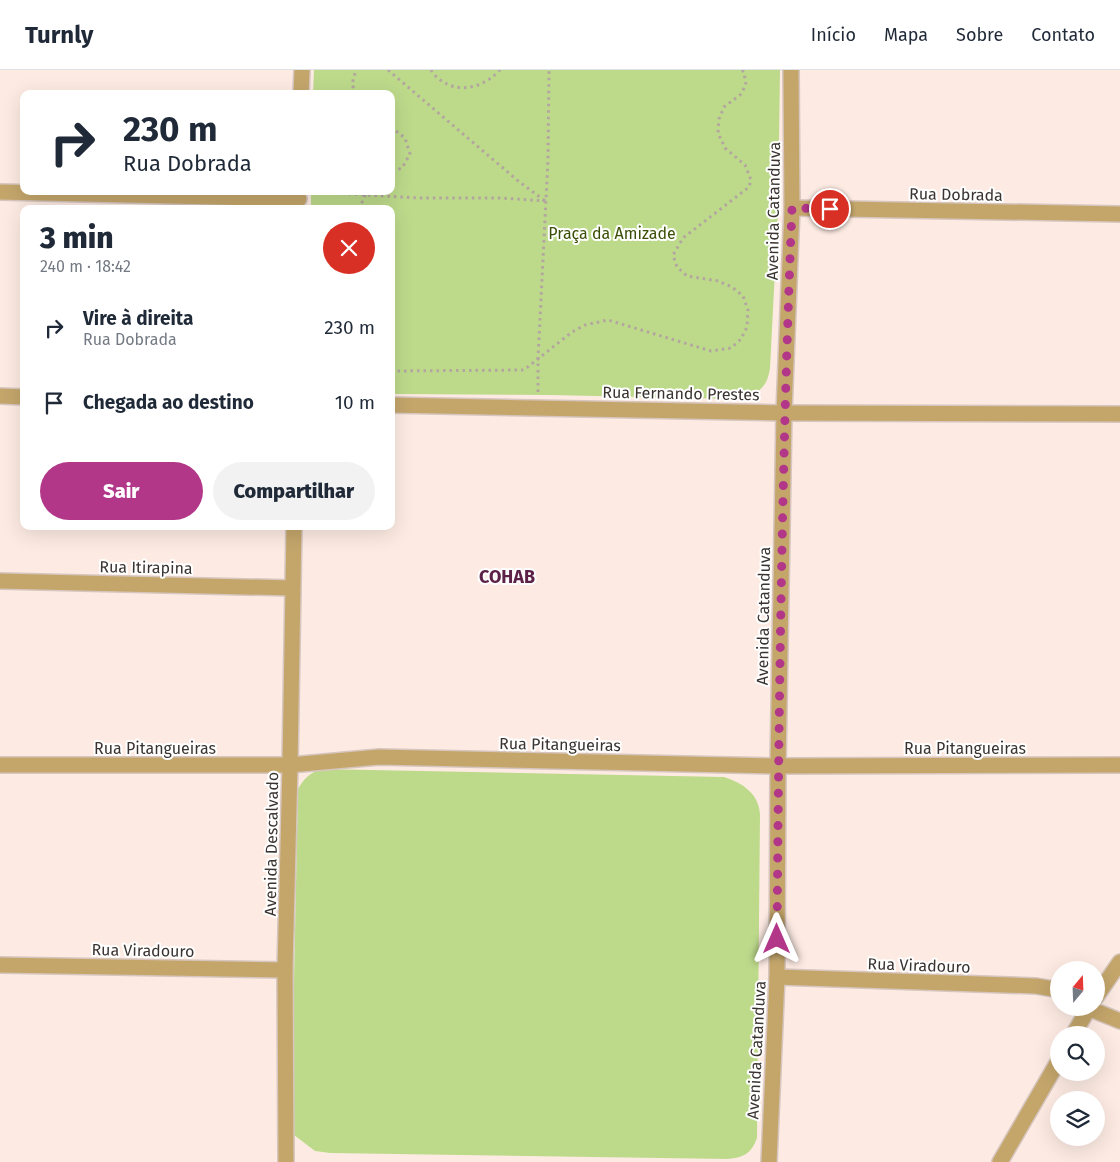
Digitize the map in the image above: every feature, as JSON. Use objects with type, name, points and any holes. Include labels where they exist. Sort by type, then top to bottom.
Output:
[{"type":"street","points":[[301,90],[302,70]]},
{"type":"street","name":"Avenida Catanduva","points":[[769,1162],[777,977],[778,766],[784,412],[792,208],[791,70]]},
{"type":"street","points":[[0,192],[20,192]]},
{"type":"street","points":[[150,195],[301,198]]},
{"type":"street","name":"Rua Dobrada","points":[[792,208],[1120,214]]},
{"type":"street","points":[[0,396],[20,397]]},
{"type":"street","name":"Rua Fernando Prestes","points":[[395,405],[784,412],[1120,414]]},
{"type":"street","name":"Avenida Descalvado","points":[[286,1162],[285,970],[294,530]]},
{"type":"street","name":"Rua Itirapina","points":[[0,582],[292,588]]},
{"type":"street","name":"Rua Pitangueiras","points":[[0,765],[290,765],[379,757],[778,766],[1120,765]]},
{"type":"street","points":[[1105,984],[1120,962]]},
{"type":"street","name":"Rua Viradouro","points":[[0,965],[285,970]]},
{"type":"street","name":"Rua Viradouro","points":[[777,977],[1036,986],[1050,988]]},
{"type":"street","points":[[1105,1013],[1120,1021]]},
{"type":"street","points":[[1000,1162],[1050,1076]]},
{"type":"path","points":[[354,90],[352,84],[356,70]]},
{"type":"path","points":[[388,70],[517,180],[546,201]]},
{"type":"path","points":[[431,70],[438,79],[451,86],[465,88],[479,85],[492,78],[500,70]]},
{"type":"path","points":[[538,408],[538,359],[546,201],[549,70]]},
{"type":"path","points":[[395,370],[524,370],[572,332],[585,325],[608,320],[712,351],[731,348],[741,339],[747,327],[748,310],[742,296],[732,287],[718,281],[687,276],[677,267],[673,255],[683,238],[749,187],[751,180],[745,165],[726,148],[718,133],[719,119],[724,107],[740,95],[746,84],[742,70]]},
{"type":"path","points":[[395,130],[405,138],[410,154],[402,168],[395,171]]},
{"type":"path","points":[[301,198],[340,195]]},
{"type":"path","points":[[387,195],[418,198],[500,198],[546,201]]},
{"type":"green space","name":"Praça da Amizade","points":[[314,70],[780,70],[778,212],[770,368],[766,382],[755,393],[735,399],[395,394],[395,205],[311,205],[311,195],[395,195],[395,90],[313,90]]},
{"type":"green space","points":[[321,769],[724,777],[749,790],[757,801],[760,815],[757,1138],[752,1148],[743,1156],[728,1159],[330,1153],[315,1151],[294,1135],[291,1126],[298,789],[308,776]]},
{"type":"district","name":"COHAB","points":[[507,577]]},
{"type":"route","points":[[777,939],[778,747],[784,412],[792,208],[830,209]]}]
